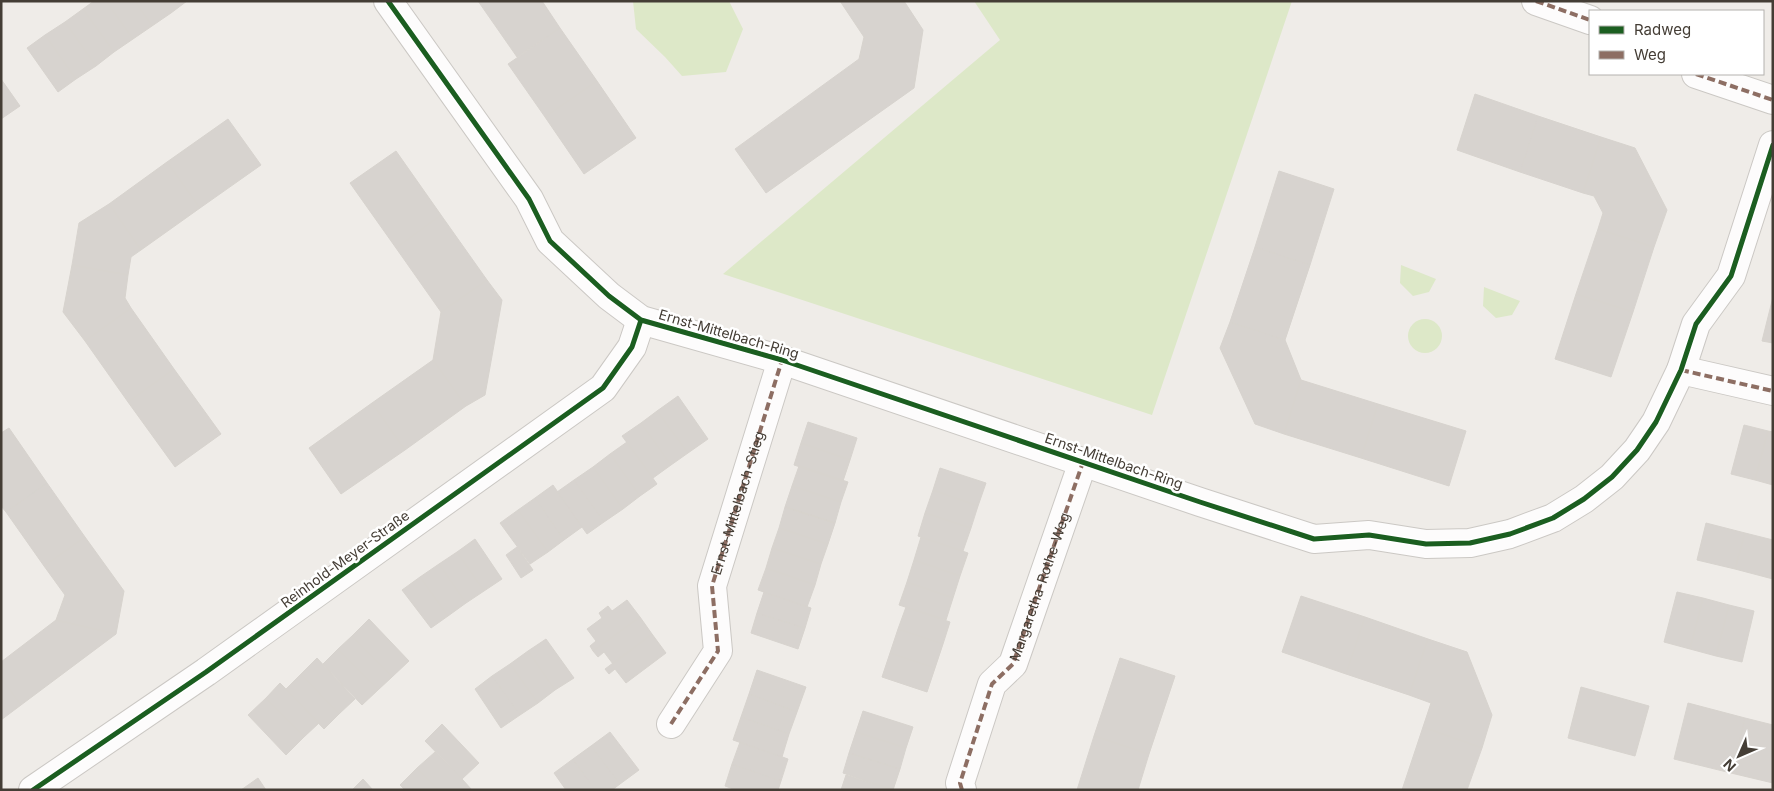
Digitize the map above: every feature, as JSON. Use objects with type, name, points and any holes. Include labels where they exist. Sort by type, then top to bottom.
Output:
[{"type":"street","name":"Ernst-Mittelbach-Ring","points":[[388,1],[529,199],[550,241],[609,296],[641,320],[782,360],[1314,539],[1369,534],[1426,544],[1470,542],[1510,534],[1553,518],[1584,499],[1612,477],[1637,450],[1656,422],[1681,370],[1696,324],[1731,276],[1773,145]]},
{"type":"street","points":[[1536,1],[1589,20]]},
{"type":"street","points":[[1699,75],[1773,100]]},
{"type":"street","name":"Reinhold-Meyer-Straße","points":[[33,790],[206,672],[603,388],[632,347],[641,320]]},
{"type":"street","name":"Ernst-Mittelbach-Stieg","points":[[671,724],[718,651],[712,586],[782,360]]},
{"type":"street","points":[[1681,370],[1773,391]]},
{"type":"street","name":"Margaretha-Rothe-Weg","points":[[962,790],[960,784],[992,684],[1013,664],[1083,462]]},
{"type":"green space","points":[[633,1],[729,1],[743,29],[726,72],[682,76],[636,29]]},
{"type":"green space","points":[[974,1],[1292,1],[1152,415],[723,274],[1000,40]]},
{"type":"green space","points":[[1401,265],[1436,279],[1429,292],[1413,296],[1400,283]]},
{"type":"green space","points":[[1484,287],[1520,301],[1512,315],[1496,318],[1483,306]]},
{"type":"green space","points":[[1425,319],[1432,320],[1437,324],[1441,329],[1441,343],[1437,348],[1432,352],[1425,353],[1418,352],[1413,348],[1409,343],[1408,336],[1409,329],[1413,324],[1418,320]]},
{"type":"building","points":[[94,1],[106,1],[133,39],[114,52],[83,9]]},
{"type":"building","points":[[106,1],[135,1],[152,26],[133,39]]},
{"type":"building","points":[[135,1],[163,1],[171,13],[152,26]]},
{"type":"building","points":[[163,1],[187,1],[171,13]]},
{"type":"building","points":[[478,1],[542,1],[560,28],[517,57]]},
{"type":"building","points":[[840,1],[904,1],[923,30],[914,88],[766,193],[735,149],[859,59],[864,37]]},
{"type":"building","points":[[83,9],[114,52],[96,66],[65,22]]},
{"type":"building","points":[[65,22],[96,66],[76,79],[45,35]]},
{"type":"building","points":[[560,28],[597,81],[545,117],[508,64]]},
{"type":"building","points":[[45,35],[76,79],[58,92],[27,48]]},
{"type":"building","points":[[1,79],[20,106],[1,119]]},
{"type":"building","points":[[597,81],[636,138],[584,174],[545,117]]},
{"type":"building","points":[[1475,94],[1538,116],[1520,172],[1457,150]]},
{"type":"building","points":[[1538,116],[1601,137],[1583,193],[1520,172]]},
{"type":"building","points":[[228,119],[261,165],[200,208],[167,162]]},
{"type":"building","points":[[1601,137],[1635,148],[1667,210],[1654,247],[1598,229],[1603,213],[1594,196],[1583,193]]},
{"type":"building","points":[[396,151],[441,215],[396,248],[350,183]]},
{"type":"building","points":[[167,162],[200,208],[141,250],[109,204]]},
{"type":"building","points":[[1279,171],[1334,189],[1310,265],[1255,247]]},
{"type":"building","points":[[109,204],[141,250],[131,257],[128,275],[72,265],[79,223]]},
{"type":"building","points":[[441,215],[487,280],[441,312],[396,248]]},
{"type":"building","points":[[1598,229],[1654,247],[1633,312],[1576,294]]},
{"type":"building","points":[[1255,247],[1310,265],[1285,340],[1230,322]]},
{"type":"building","points":[[72,265],[128,275],[125,298],[131,308],[85,341],[63,312]]},
{"type":"building","points":[[487,280],[502,300],[485,395],[466,406],[433,360],[441,312]]},
{"type":"building","points":[[1576,294],[1633,312],[1611,377],[1555,359]]},
{"type":"building","points":[[1773,297],[1773,343],[1762,341]]},
{"type":"building","points":[[131,308],[174,369],[128,402],[85,341]]},
{"type":"building","points":[[1230,322],[1285,340],[1301,380],[1284,434],[1255,424],[1220,348]]},
{"type":"building","points":[[433,360],[466,406],[405,450],[372,403]]},
{"type":"building","points":[[174,369],[221,434],[175,467],[128,402]]},
{"type":"building","points":[[1301,380],[1378,404],[1361,458],[1284,434]]},
{"type":"building","points":[[678,396],[708,439],[688,453],[657,411]]},
{"type":"building","points":[[372,403],[405,450],[341,494],[309,448]]},
{"type":"building","points":[[1378,404],[1466,431],[1449,486],[1361,458]]},
{"type":"building","points":[[657,411],[688,453],[671,465],[641,423]]},
{"type":"building","points":[[808,422],[857,438],[850,460],[801,443]]},
{"type":"building","points":[[641,423],[671,465],[653,478],[622,436]]},
{"type":"building","points":[[1744,425],[1768,431],[1755,480],[1731,474]]},
{"type":"building","points":[[9,428],[47,483],[6,512],[1,506],[1,433]]},
{"type":"building","points":[[1768,431],[1773,432],[1773,485],[1755,480]]},
{"type":"building","points":[[627,442],[657,484],[640,496],[610,454]]},
{"type":"building","points":[[801,443],[850,460],[843,481],[794,465]]},
{"type":"building","points":[[610,454],[640,496],[623,509],[593,467]]},
{"type":"building","points":[[799,466],[848,482],[841,502],[792,486]]},
{"type":"building","points":[[593,467],[623,509],[604,522],[574,480]]},
{"type":"building","points":[[940,468],[986,483],[978,506],[933,490]]},
{"type":"building","points":[[574,480],[604,522],[587,534],[557,492]]},
{"type":"building","points":[[47,483],[85,537],[44,566],[6,512]]},
{"type":"building","points":[[553,485],[582,527],[564,540],[535,498]]},
{"type":"building","points":[[792,486],[841,502],[835,523],[785,507]]},
{"type":"building","points":[[933,490],[978,506],[971,528],[925,513]]},
{"type":"building","points":[[535,498],[564,540],[548,552],[518,510]]},
{"type":"building","points":[[785,507],[835,523],[828,544],[779,528]]},
{"type":"building","points":[[518,510],[548,552],[530,564],[500,523]]},
{"type":"building","points":[[925,513],[971,528],[963,551],[918,536]]},
{"type":"building","points":[[1706,523],[1745,533],[1735,569],[1697,560]]},
{"type":"building","points":[[779,528],[828,544],[821,564],[772,548]]},
{"type":"building","points":[[1745,533],[1773,540],[1773,579],[1735,569]]},
{"type":"building","points":[[85,537],[124,591],[116,634],[56,620],[65,595],[44,566]]},
{"type":"building","points":[[921,537],[968,553],[960,576],[914,560]]},
{"type":"building","points":[[475,539],[502,579],[484,591],[457,552]]},
{"type":"building","points":[[517,547],[533,570],[521,578],[506,555]]},
{"type":"building","points":[[772,548],[821,564],[815,585],[766,568]]},
{"type":"building","points":[[457,552],[484,591],[466,603],[439,564]]},
{"type":"building","points":[[914,560],[960,576],[953,598],[907,582]]},
{"type":"building","points":[[439,564],[466,603],[448,616],[420,577]]},
{"type":"building","points":[[766,568],[815,585],[807,607],[758,590]]},
{"type":"building","points":[[420,577],[448,616],[431,628],[402,590]]},
{"type":"building","points":[[907,582],[953,598],[946,620],[899,605]]},
{"type":"building","points":[[764,592],[811,608],[805,628],[757,613]]},
{"type":"building","points":[[1677,592],[1703,598],[1690,649],[1664,642]]},
{"type":"building","points":[[1301,596],[1365,617],[1346,674],[1282,652]]},
{"type":"building","points":[[1703,598],[1729,605],[1716,656],[1690,649]]},
{"type":"building","points":[[627,600],[640,617],[593,651],[590,646],[596,641],[587,629],[602,618],[599,613],[608,606],[612,611]]},
{"type":"building","points":[[1729,605],[1754,611],[1742,662],[1716,656]]},
{"type":"building","points":[[906,607],[950,622],[943,644],[898,629]]},
{"type":"building","points":[[757,613],[805,628],[798,649],[751,633]]},
{"type":"building","points":[[640,617],[652,634],[613,664],[604,652],[598,657],[593,651]]},
{"type":"building","points":[[1365,617],[1428,639],[1409,695],[1346,674]]},
{"type":"building","points":[[369,619],[409,661],[392,677],[352,636]]},
{"type":"building","points":[[56,620],[116,634],[21,705],[1,678],[1,662]]},
{"type":"building","points":[[898,629],[943,644],[935,668],[890,653]]},
{"type":"building","points":[[652,634],[666,653],[626,683],[615,669],[609,674],[605,669]]},
{"type":"building","points":[[352,636],[392,677],[378,690],[338,649]]},
{"type":"building","points":[[546,639],[574,678],[555,690],[528,651]]},
{"type":"building","points":[[1428,639],[1467,652],[1492,715],[1482,748],[1423,727],[1431,703],[1409,695]]},
{"type":"building","points":[[338,649],[378,690],[362,705],[323,664]]},
{"type":"building","points":[[528,651],[555,690],[538,703],[510,664]]},
{"type":"building","points":[[890,653],[935,668],[927,692],[882,677]]},
{"type":"building","points":[[317,658],[355,699],[339,714],[301,674]]},
{"type":"building","points":[[1120,658],[1175,676],[1149,754],[1094,736]]},
{"type":"building","points":[[510,664],[538,703],[520,715],[492,676]]},
{"type":"building","points":[[757,670],[806,687],[797,712],[749,694]]},
{"type":"building","points":[[301,674],[339,714],[324,729],[286,689]]},
{"type":"building","points":[[492,676],[520,715],[501,728],[475,689]]},
{"type":"building","points":[[1,678],[21,705],[1,720]]},
{"type":"building","points":[[280,683],[319,723],[304,737],[266,698]]},
{"type":"building","points":[[1581,687],[1649,706],[1635,756],[1568,738]]},
{"type":"building","points":[[749,694],[797,712],[789,734],[741,717]]},
{"type":"building","points":[[266,698],[304,737],[286,755],[248,715]]},
{"type":"building","points":[[1688,703],[1745,718],[1731,773],[1674,759]]},
{"type":"building","points":[[863,711],[913,727],[906,748],[856,732]]},
{"type":"building","points":[[741,717],[789,734],[782,757],[733,740]]},
{"type":"building","points":[[1745,718],[1773,725],[1773,783],[1731,773]]},
{"type":"building","points":[[442,724],[479,763],[462,779],[425,741]]},
{"type":"building","points":[[1423,727],[1482,748],[1467,790],[1402,790]]},
{"type":"building","points":[[610,732],[639,770],[620,784],[591,746]]},
{"type":"building","points":[[856,732],[906,748],[900,769],[849,753]]},
{"type":"building","points":[[1094,736],[1149,754],[1138,790],[1077,790]]},
{"type":"building","points":[[740,742],[788,759],[781,781],[732,764]]},
{"type":"building","points":[[591,746],[620,784],[612,790],[595,790],[573,759]]},
{"type":"building","points":[[435,752],[472,790],[438,790],[417,768]]},
{"type":"building","points":[[849,753],[900,769],[893,790],[843,773]]},
{"type":"building","points":[[573,759],[595,790],[566,790],[554,773]]},
{"type":"building","points":[[732,764],[781,781],[778,790],[736,790],[725,786]]},
{"type":"building","points":[[417,768],[438,790],[405,790],[400,785]]},
{"type":"building","points":[[846,775],[893,790],[841,790]]},
{"type":"building","points":[[258,778],[266,790],[241,790]]},
{"type":"building","points":[[363,779],[373,790],[352,790]]},
{"type":"marked path","points":[[1536,1],[1589,20]]},
{"type":"marked path","points":[[1699,75],[1773,100]]},
{"type":"marked path","points":[[671,724],[718,651],[712,586],[782,360]]},
{"type":"marked path","points":[[1681,370],[1773,391]]},
{"type":"marked path","points":[[962,790],[960,783],[992,684],[1013,664],[1083,462]]},
{"type":"cycle path","points":[[388,1],[529,199],[550,241],[609,296],[641,320],[782,360],[1314,539],[1369,535],[1426,544],[1470,543],[1510,534],[1553,518],[1584,499],[1612,477],[1637,450],[1656,422],[1681,370],[1696,324],[1731,276],[1773,145]]},
{"type":"cycle path","points":[[33,790],[206,672],[603,388],[632,347],[641,320]]}]
